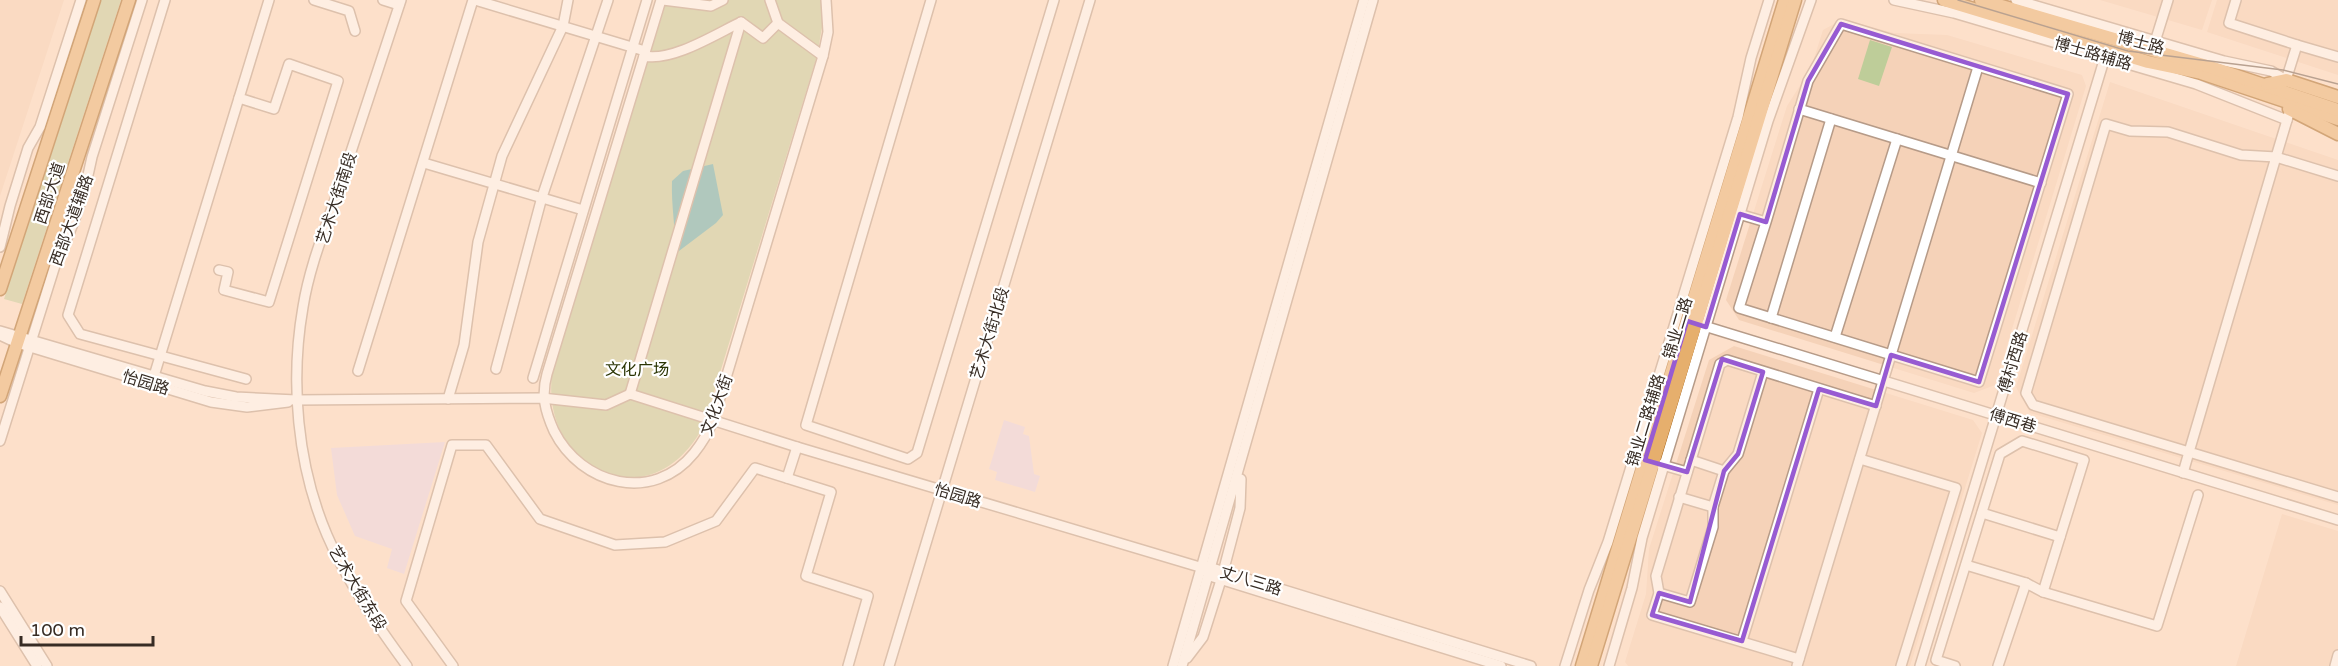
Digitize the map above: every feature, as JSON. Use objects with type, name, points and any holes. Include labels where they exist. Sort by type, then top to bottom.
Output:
[{"type":"main road","name":"西部大道","points":[[0,289],[94,0]]},
{"type":"main road","name":"西部大道","points":[[0,396],[24,341],[129,0]]},
{"type":"main road","name":"锦业二路","points":[[1731,211],[1785,0]]},
{"type":"main road","name":"锦业二路","points":[[1591,666],[1795,0]]},
{"type":"main road","name":"博士路","points":[[1944,0],[2148,62],[2265,90],[2336,110]]},
{"type":"main road","name":"博士路","points":[[1981,0],[2154,46],[2265,90]]},
{"type":"main road","points":[[2336,110],[2286,80],[2265,90],[2289,115],[2338,134]]},
{"type":"main road","name":"锦业二路","points":[[1582,666],[1654,463]]},
{"type":"street","points":[[0,247],[28,148],[40,127],[81,0]]},
{"type":"street","name":"西部大道辅路","points":[[0,441],[24,341],[58,256],[68,238],[142,0]]},
{"type":"street","points":[[165,0],[68,315],[80,334],[246,379]]},
{"type":"street","points":[[154,376],[269,0]]},
{"type":"street","points":[[314,0],[349,11],[355,31]]},
{"type":"street","points":[[383,0],[400,2]]},
{"type":"street","points":[[358,371],[474,0],[632,47],[654,58],[686,48],[741,22]]},
{"type":"street","points":[[448,399],[464,345],[478,242],[502,156],[563,26],[568,0]]},
{"type":"street","points":[[496,369],[542,197],[608,0]]},
{"type":"street","points":[[533,378],[647,0]]},
{"type":"street","points":[[542,398],[547,374],[662,0],[711,6],[723,0]]},
{"type":"street","points":[[770,0],[777,23],[823,56]]},
{"type":"street","name":"文化大街","points":[[542,398],[559,439],[572,456],[597,476],[621,482],[644,481],[671,473],[694,454],[713,421],[823,56],[828,32],[826,0]]},
{"type":"street","points":[[931,0],[806,425],[908,459],[917,453],[1054,0]]},
{"type":"street","name":"艺术大街北段","points":[[889,666],[1090,0]]},
{"type":"street","points":[[1183,664],[1364,0]]},
{"type":"street","points":[[1173,666],[1208,571],[1241,466],[1373,0]]},
{"type":"street","name":"锦业二路辅路","points":[[1565,666],[1588,590],[1608,542],[1721,173],[1769,0]]},
{"type":"street","points":[[1766,222],[1731,211],[1768,121],[1811,0]]},
{"type":"street","name":"博士路辅路","points":[[1894,0],[1954,13],[2196,84],[2289,115]]},
{"type":"street","name":"博士路辅路","points":[[2016,0],[2154,46],[2271,71],[2286,80]]},
{"type":"street","points":[[2154,46],[2168,0]]},
{"type":"street","points":[[2236,0],[2229,24],[2338,57]]},
{"type":"street","name":"艺术大街南段","points":[[296,400],[297,350],[309,281],[400,2]]},
{"type":"street","points":[[741,22],[763,38],[777,23]]},
{"type":"street","points":[[630,394],[741,22]]},
{"type":"street","points":[[1841,24],[1978,67],[2068,94],[1980,382],[1739,308],[1808,81],[1841,24]]},
{"type":"street","points":[[2286,80],[2297,45]]},
{"type":"street","name":"傅村西路","points":[[1920,666],[2105,57]]},
{"type":"street","points":[[219,270],[228,272],[224,290],[269,302],[338,81],[289,64],[274,109],[239,98]]},
{"type":"street","points":[[1876,406],[1726,360],[1720,364],[1656,576],[1659,593],[1652,615],[1742,641],[1798,662],[1876,406],[1890,355],[1978,67]]},
{"type":"street","points":[[1799,110],[2041,183]]},
{"type":"street","points":[[2183,473],[2289,115]]},
{"type":"street","points":[[1771,318],[1831,119]]},
{"type":"street","points":[[2338,176],[2276,157],[2241,155],[2168,132],[2130,131],[2106,124],[2026,393],[2033,405],[2338,497]]},
{"type":"street","points":[[1835,337],[1897,139]]},
{"type":"street","points":[[424,163],[583,210]]},
{"type":"street","name":"傅西巷","points":[[1696,324],[2338,520]]},
{"type":"street","name":"怡园路","points":[[0,333],[211,402],[247,407],[296,400]]},
{"type":"street","name":"怡园路","points":[[24,341],[222,395],[296,400],[542,398],[606,405],[630,394],[1208,571]]},
{"type":"street","points":[[1659,593],[1690,602],[1713,527],[1713,507],[1724,471],[1738,454],[1763,372]]},
{"type":"street","points":[[1742,641],[1819,389]]},
{"type":"street","name":"艺术大街东段","points":[[296,400],[301,438],[317,508],[326,534],[361,600],[407,666]]},
{"type":"street","points":[[1955,666],[1936,660],[2000,454],[2022,441],[2084,460],[2043,592]]},
{"type":"street","points":[[453,666],[406,601],[452,445],[486,445],[540,519],[615,545],[665,542],[716,521],[755,468],[831,492],[806,576],[868,596],[848,666]]},
{"type":"street","points":[[788,478],[797,447]]},
{"type":"street","points":[[1860,459],[1956,488],[1902,666]]},
{"type":"street","points":[[1690,460],[1724,471]]},
{"type":"street","points":[[1654,463],[1687,472]]},
{"type":"street","name":"锦业二路辅路","points":[[1609,666],[1632,588],[1654,463]]},
{"type":"street","points":[[1183,664],[1203,637],[1222,576],[1240,508],[1241,466]]},
{"type":"street","points":[[1966,565],[2026,583],[2043,592],[2157,626],[2198,495]]},
{"type":"street","points":[[1679,497],[1713,507]]},
{"type":"street","points":[[1982,513],[2060,537]]},
{"type":"street","name":"丈八三路","points":[[1208,571],[1501,666]]},
{"type":"street","name":"丈八三路","points":[[1222,576],[1531,666]]},
{"type":"street","points":[[1998,666],[2026,583]]},
{"type":"street","points":[[0,591],[47,666]]},
{"type":"street","points":[[0,607],[37,666]]},
{"type":"street","points":[[2335,666],[2338,655]]},
{"type":"highlighted area","points":[[1841,24],[2068,94],[1979,382],[1891,355],[1876,406],[1819,389],[1742,641],[1652,615],[1659,593],[1690,602],[1724,471],[1738,454],[1763,372],[1722,359],[1687,472],[1645,460],[1687,321],[1706,327],[1740,214],[1766,222],[1808,81]]},
{"type":"shaded area","points":[[0,0],[64,0],[0,196]]},
{"type":"shaded area","points":[[2100,0],[2212,0],[2202,30]]},
{"type":"shaded area","points":[[2217,0],[2338,0],[2338,75],[2207,32]]},
{"type":"shaded area","points":[[1843,19],[1894,33],[1947,35],[2082,75],[2086,86],[1995,385],[1974,393],[1739,320],[1726,300],[1787,106],[1811,68],[1823,30]]},
{"type":"shaded area","points":[[2110,82],[2338,160],[2338,505],[2030,413],[2016,387]]},
{"type":"shaded area","points":[[1734,346],[1973,420],[1982,433],[1910,666],[1628,666],[1625,662],[1646,594],[1649,549],[1709,360]]},
{"type":"shaded area","points":[[1004,420],[1025,427],[1023,434],[1029,436],[1034,474],[1040,476],[1035,492],[995,480],[997,472],[989,469]]},
{"type":"shaded area","points":[[445,442],[404,574],[387,568],[392,549],[355,536],[337,495],[331,448]]},
{"type":"shaded area","points":[[2282,514],[2338,531],[2338,666],[2236,666]]},
{"type":"green space","points":[[101,0],[121,0],[22,304],[4,299]]},
{"type":"green space","name":"文化广场","points":[[667,0],[821,0],[823,22],[817,56],[704,425],[682,455],[656,473],[629,478],[602,472],[579,457],[562,434],[552,403],[553,367]]},
{"type":"green space","points":[[1870,40],[1892,47],[1879,86],[1858,79]]},
{"type":"water","points":[[713,164],[723,215],[675,254],[672,181],[683,171]]},
{"type":"tram line","points":[[1958,0],[2128,51],[2283,70],[2338,84]]}]
